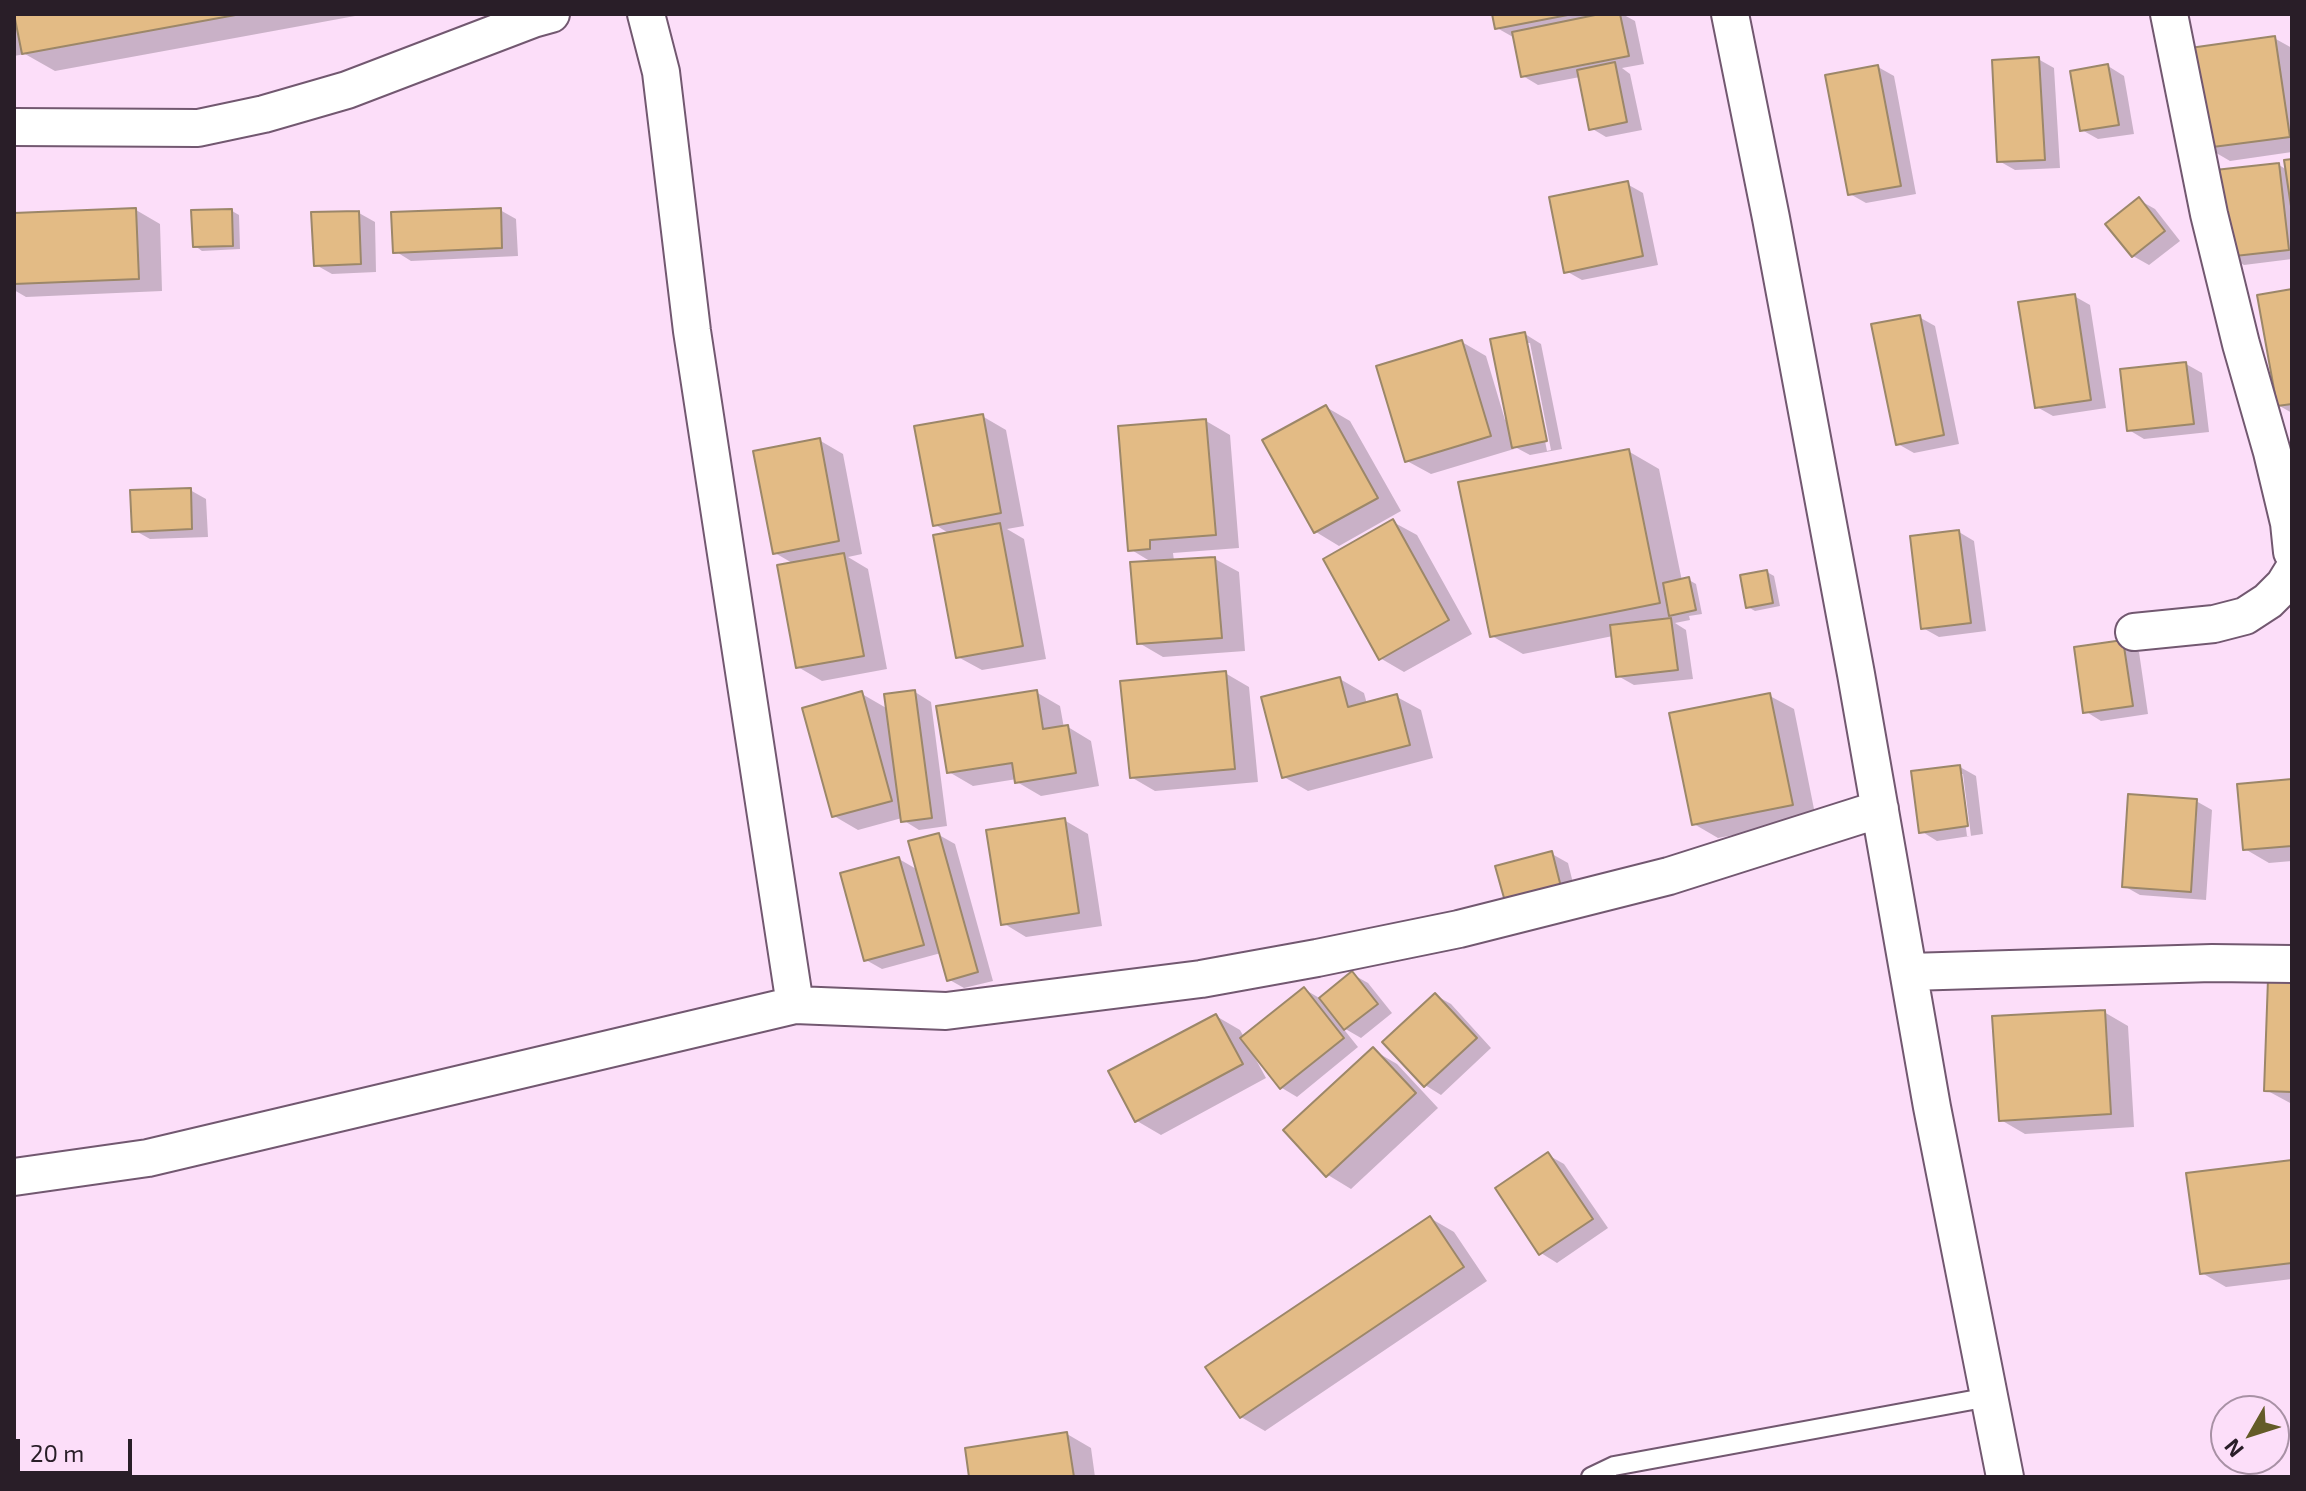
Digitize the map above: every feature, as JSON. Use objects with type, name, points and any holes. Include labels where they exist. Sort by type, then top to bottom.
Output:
[{"type":"street","points":[[14,127],[198,128],[264,114],[347,90],[551,14]]},
{"type":"street","points":[[646,14],[661,72],[692,331],[795,1005]]},
{"type":"street","points":[[1730,14],[1771,218],[1932,1107],[2005,1477]]},
{"type":"street","points":[[2169,14],[2209,214],[2272,452],[2289,523],[2292,552]]},
{"type":"street","points":[[2134,632],[2214,624],[2245,616],[2268,601],[2292,572]]},
{"type":"street","points":[[14,1177],[148,1158],[795,1005],[946,1011],[1230,974],[1459,929],[1669,876],[1880,809]]},
{"type":"street","points":[[1909,972],[2212,963],[2292,964]]},
{"type":"lane","points":[[1591,1477],[1614,1466],[1989,1397]]},
{"type":"building","points":[[14,14],[241,14],[22,54]]},
{"type":"building","points":[[1492,14],[1573,14],[1495,29]]},
{"type":"building","points":[[1600,14],[1620,14],[1629,56],[1521,77],[1512,32]]},
{"type":"building","points":[[2275,36],[2290,137],[2205,148],[2190,48]]},
{"type":"building","points":[[2039,57],[2045,160],[1997,162],[1992,60]]},
{"type":"building","points":[[1615,62],[1627,122],[1589,130],[1577,70]]},
{"type":"building","points":[[2108,64],[2119,125],[2080,131],[2070,71]]},
{"type":"building","points":[[1878,65],[1901,186],[1848,195],[1825,75]]},
{"type":"building","points":[[2292,159],[2292,213],[2284,160]]},
{"type":"building","points":[[2279,163],[2289,250],[2226,257],[2215,170]]},
{"type":"building","points":[[1628,181],[1643,256],[1564,273],[1549,197]]},
{"type":"building","points":[[2139,197],[2165,231],[2132,257],[2105,224]]},
{"type":"building","points":[[136,208],[139,279],[14,284],[14,213]]},
{"type":"building","points":[[501,208],[502,248],[393,253],[391,212]]},
{"type":"building","points":[[232,209],[233,246],[193,247],[191,210]]},
{"type":"building","points":[[359,211],[361,264],[314,266],[311,212]]},
{"type":"building","points":[[2292,289],[2292,404],[2277,406],[2257,295]]},
{"type":"building","points":[[2075,294],[2091,400],[2035,408],[2018,302]]},
{"type":"building","points":[[1920,315],[1944,435],[1896,445],[1871,324]]},
{"type":"building","points":[[1525,332],[1547,441],[1512,448],[1490,339]]},
{"type":"building","points":[[1462,340],[1491,436],[1405,462],[1376,366]]},
{"type":"building","points":[[2186,362],[2194,424],[2127,431],[2120,369]]},
{"type":"building","points":[[1326,405],[1378,498],[1314,533],[1262,440]]},
{"type":"building","points":[[983,414],[1001,513],[933,526],[914,426]]},
{"type":"building","points":[[1206,419],[1216,535],[1150,540],[1150,549],[1128,551],[1118,426]]},
{"type":"building","points":[[820,438],[839,541],[773,554],[753,451]]},
{"type":"building","points":[[1629,449],[1660,603],[1490,637],[1458,482]]},
{"type":"building","points":[[191,488],[192,529],[132,532],[130,490]]},
{"type":"building","points":[[1393,519],[1449,620],[1379,660],[1323,559]]},
{"type":"building","points":[[1000,523],[1023,646],[956,658],[933,535]]},
{"type":"building","points":[[1959,530],[1971,623],[1921,629],[1910,536]]},
{"type":"building","points":[[844,553],[864,656],[796,668],[777,565]]},
{"type":"building","points":[[1215,557],[1222,638],[1137,644],[1130,562]]},
{"type":"building","points":[[1767,570],[1773,603],[1746,608],[1740,575]]},
{"type":"building","points":[[1689,577],[1696,610],[1669,616],[1663,583]]},
{"type":"building","points":[[1671,618],[1678,670],[1616,677],[1610,625]]},
{"type":"building","points":[[2123,640],[2133,706],[2083,713],[2074,647]]},
{"type":"building","points":[[1226,671],[1235,769],[1130,778],[1120,681]]},
{"type":"building","points":[[1340,677],[1348,707],[1397,694],[1410,745],[1282,778],[1261,697]]},
{"type":"building","points":[[915,690],[932,818],[901,822],[884,694]]},
{"type":"building","points":[[1037,690],[1043,729],[1068,725],[1076,773],[1015,783],[1012,763],[947,773],[936,706]]},
{"type":"building","points":[[862,691],[892,801],[832,817],[802,708]]},
{"type":"building","points":[[1770,693],[1793,805],[1692,825],[1669,713]]},
{"type":"building","points":[[1960,765],[1968,826],[1919,833],[1911,771]]},
{"type":"building","points":[[2292,779],[2292,846],[2243,850],[2237,784]]},
{"type":"building","points":[[2128,794],[2197,799],[2191,892],[2122,887]]},
{"type":"building","points":[[1065,818],[1079,913],[1001,925],[986,830]]},
{"type":"building","points":[[939,833],[978,972],[947,981],[908,841]]},
{"type":"building","points":[[1552,851],[1562,891],[1506,905],[1495,866]]},
{"type":"building","points":[[899,857],[924,945],[864,961],[840,873]]},
{"type":"building","points":[[1352,971],[1378,1004],[1344,1030],[1319,998]]},
{"type":"building","points":[[2268,979],[2292,980],[2292,1092],[2264,1091]]},
{"type":"building","points":[[1304,987],[1344,1038],[1280,1089],[1240,1038]]},
{"type":"building","points":[[1435,993],[1477,1038],[1424,1087],[1382,1042]]},
{"type":"building","points":[[2105,1010],[2111,1114],[1999,1121],[1992,1016]]},
{"type":"building","points":[[1216,1014],[1243,1064],[1135,1122],[1108,1071]]},
{"type":"building","points":[[1373,1047],[1416,1093],[1326,1177],[1283,1130]]},
{"type":"building","points":[[1548,1152],[1593,1219],[1539,1255],[1495,1188]]},
{"type":"building","points":[[2292,1160],[2292,1263],[2200,1274],[2186,1173]]},
{"type":"building","points":[[1430,1216],[1464,1267],[1240,1418],[1205,1367]]},
{"type":"building","points":[[1067,1432],[1074,1477],[969,1477],[965,1448]]}]
